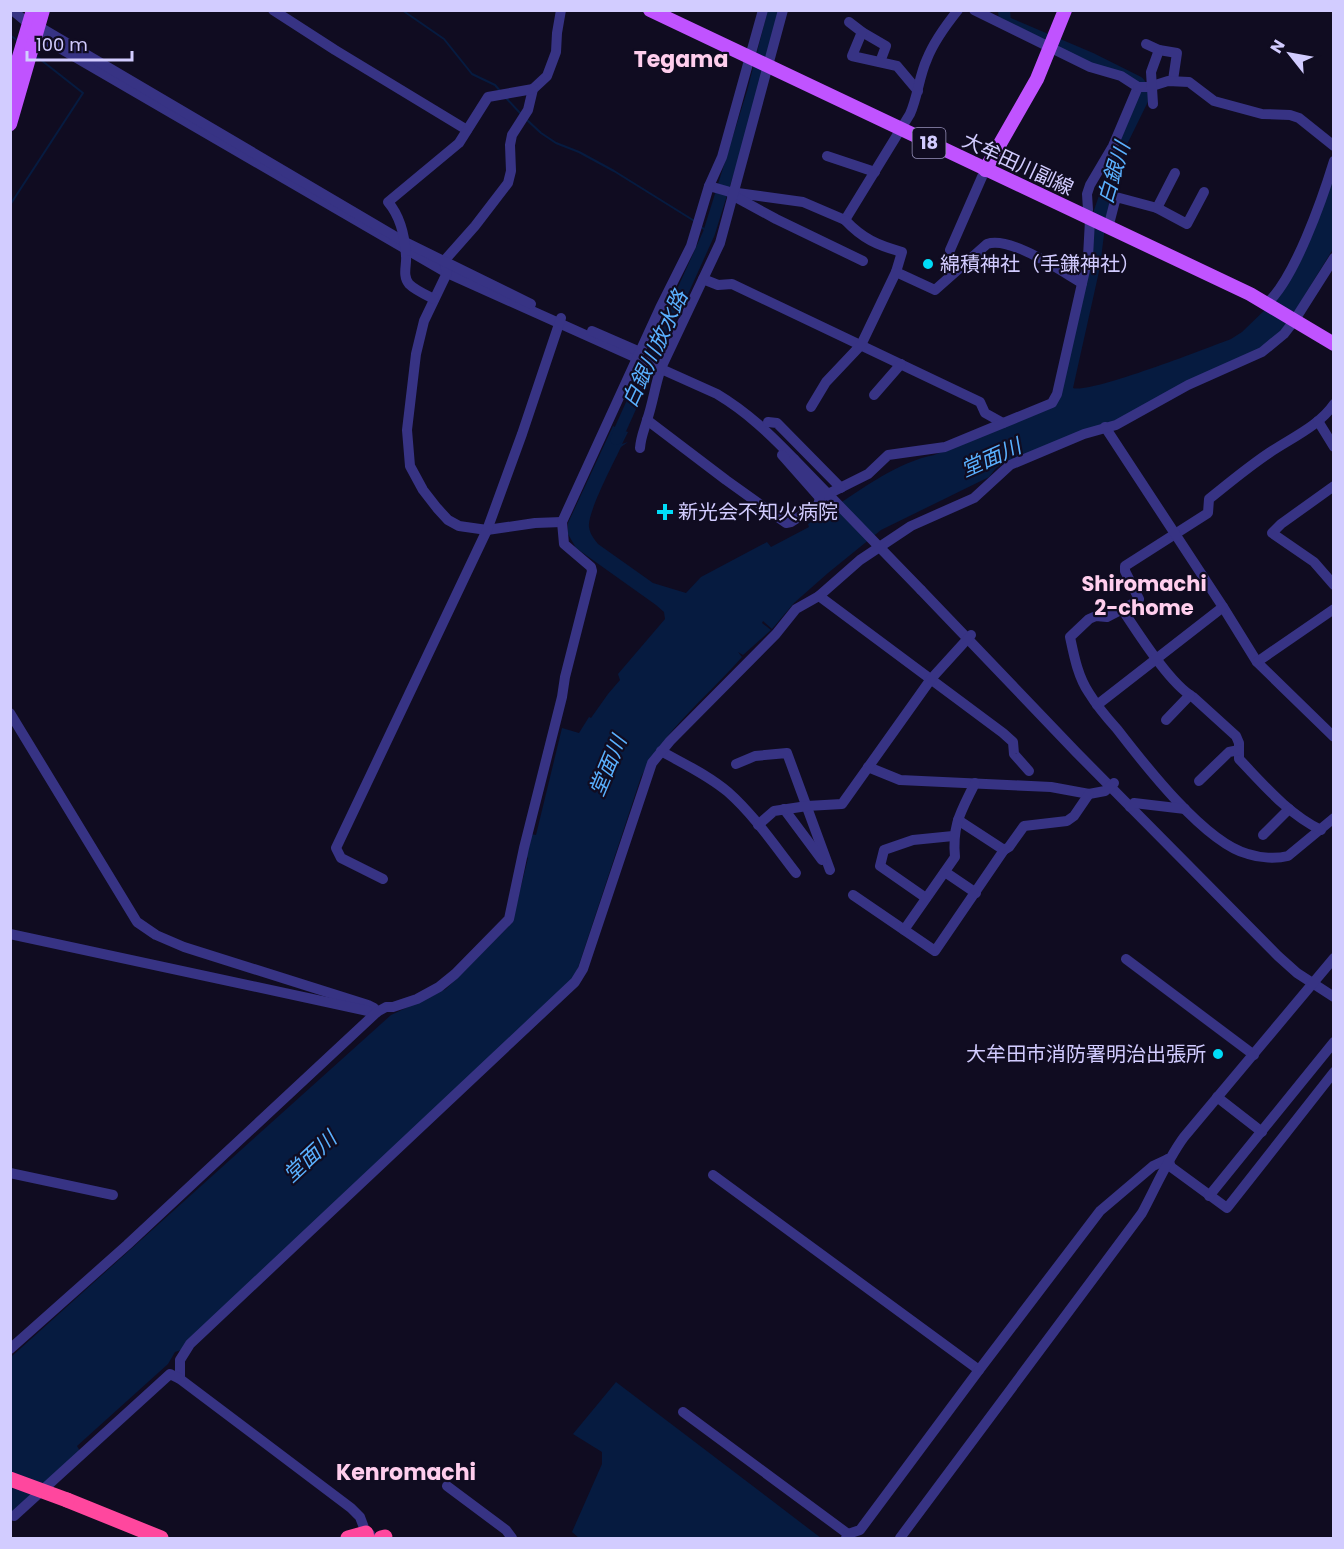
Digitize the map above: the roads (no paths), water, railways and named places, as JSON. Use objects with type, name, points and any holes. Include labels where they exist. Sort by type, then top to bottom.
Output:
[{"type":"highway","points":[[10,1479],[168,1539]]},
{"type":"highway","points":[[138,1528],[161,1539]]},
{"type":"highway","points":[[348,1539],[367,1536]]},
{"type":"main road","points":[[10,87],[34,24],[43,10]]},
{"type":"main road","name":"大牟田川副線","points":[[650,10],[1087,219],[1220,280],[1334,344]]},
{"type":"main road","points":[[985,170],[1037,79],[1065,10]]},
{"type":"main road","points":[[10,124],[34,24]]},
{"type":"street","points":[[12,10],[447,273],[720,388],[752,409],[1278,956],[1297,973],[1334,990]]},
{"type":"street","points":[[273,10],[467,130]]},
{"type":"street","points":[[444,261],[508,183],[511,171],[512,135],[528,110],[534,89],[547,76],[556,52],[561,10]]},
{"type":"street","points":[[10,1349],[197,1181],[377,1012],[386,1007],[417,999],[439,987],[455,974],[509,919],[524,848],[592,571],[591,567],[564,544],[562,522],[638,355],[691,246],[722,157],[763,10]]},
{"type":"street","points":[[640,448],[641,434],[662,365],[720,243],[783,10]]},
{"type":"street","points":[[845,220],[910,114],[926,61],[958,10]]},
{"type":"street","points":[[974,10],[1001,25],[1053,42],[1090,67],[1121,76],[1138,87],[1151,86],[1160,82],[1189,82],[1214,101],[1262,114],[1290,115],[1299,118],[1334,146]]},
{"type":"street","points":[[849,22],[861,32],[886,46],[880,62]]},
{"type":"street","points":[[861,32],[852,56],[897,66],[918,91]]},
{"type":"street","points":[[1146,44],[1159,50],[1177,53],[1173,81]]},
{"type":"street","points":[[1154,104],[1151,72],[1159,50]]},
{"type":"street","points":[[647,420],[786,523],[818,505],[820,498],[868,474],[888,455],[945,447],[1052,403],[1057,394],[1088,257],[1087,219],[1090,185],[1113,146],[1138,87]]},
{"type":"street","points":[[434,299],[410,285],[406,278],[401,224],[388,202],[459,143],[488,97],[534,89]]},
{"type":"street","points":[[827,156],[875,172]]},
{"type":"street","points":[[1268,305],[1297,256],[1324,192],[1334,161]]},
{"type":"street","points":[[950,250],[985,170]]},
{"type":"street","points":[[1157,208],[1175,173]]},
{"type":"street","points":[[711,186],[732,193],[803,202],[845,220],[855,232],[876,245],[902,252],[896,272],[861,345],[826,382],[811,407]]},
{"type":"street","points":[[1108,228],[1116,197],[1157,208],[1187,224],[1204,192]]},
{"type":"street","points":[[732,193],[776,219],[862,261]]},
{"type":"street","points":[[896,272],[935,290],[992,242],[1030,253],[1082,283]]},
{"type":"street","points":[[404,245],[444,261],[560,321]]},
{"type":"street","points":[[180,1379],[180,1360],[188,1346],[575,982],[583,969],[651,766],[662,751],[776,634],[796,609],[819,596],[860,560],[911,526],[974,498],[1010,465],[1105,427],[1116,425],[1188,385],[1262,352],[1284,334],[1334,258]]},
{"type":"street","points":[[444,261],[447,273],[424,321],[416,354],[407,430],[410,466],[423,490],[448,520],[459,526],[487,530],[535,523],[562,522]]},
{"type":"street","points":[[703,279],[718,285],[732,284],[901,364],[980,402],[985,413],[1003,423]]},
{"type":"street","points":[[383,879],[341,858],[336,848],[487,530],[560,321]]},
{"type":"street","points":[[874,395],[901,364]]},
{"type":"street","points":[[1334,404],[1318,421],[1267,454],[1209,499],[1208,513],[1125,566],[1125,571],[1139,599],[1107,617],[1096,616],[1070,637],[1081,679],[1097,705],[1141,760],[1204,828],[1247,854],[1279,858],[1288,856],[1334,818]]},
{"type":"street","points":[[1318,421],[1334,447]]},
{"type":"street","points":[[765,424],[777,423],[841,488]]},
{"type":"street","points":[[765,424],[765,436],[820,498]]},
{"type":"street","points":[[1105,427],[1257,662],[1334,737]]},
{"type":"street","points":[[1334,486],[1272,533],[1314,562],[1334,585]]},
{"type":"street","points":[[819,596],[1013,742],[1014,754],[1029,771]]},
{"type":"street","points":[[1097,705],[1223,607]]},
{"type":"street","points":[[1122,609],[1157,659],[1190,695],[1236,736],[1239,743],[1239,759],[1275,797],[1306,823],[1320,830]]},
{"type":"street","points":[[1257,662],[1334,609]]},
{"type":"street","points":[[758,825],[774,811],[842,804],[931,679],[969,637]]},
{"type":"street","points":[[1166,720],[1190,695]]},
{"type":"street","points":[[10,713],[137,922],[143,928],[184,947],[330,992],[374,1008],[377,1012]]},
{"type":"street","points":[[1199,781],[1229,752],[1239,750]]},
{"type":"street","points":[[662,751],[711,779],[729,793],[796,873]]},
{"type":"street","points":[[736,764],[755,756],[787,753],[830,870],[784,809]]},
{"type":"street","points":[[868,767],[900,780],[1051,787],[1089,794],[1105,791],[1112,784]]},
{"type":"street","points":[[904,930],[956,857],[953,836],[975,783]]},
{"type":"street","points":[[853,895],[935,951],[1004,850],[1010,847],[1024,826],[1067,821],[1074,816],[1089,794]]},
{"type":"street","points":[[1132,805],[1185,808]]},
{"type":"street","points":[[1263,834],[1289,809]]},
{"type":"street","points":[[958,820],[1004,850]]},
{"type":"street","points":[[926,898],[880,866],[884,850],[913,840],[953,836]]},
{"type":"street","points":[[945,872],[976,893]]},
{"type":"street","points":[[10,934],[377,1012]]},
{"type":"street","points":[[900,1539],[1142,1213],[1168,1159],[1334,958]]},
{"type":"street","points":[[1126,959],[1254,1055]]},
{"type":"street","points":[[1315,981],[1334,997]]},
{"type":"street","points":[[1209,1196],[1334,1042]]},
{"type":"street","points":[[1168,1159],[1171,1167],[1227,1208],[1334,1072]]},
{"type":"street","points":[[1217,1097],[1262,1132]]},
{"type":"street","points":[[683,1412],[847,1536],[860,1530],[1100,1211],[1153,1166],[1168,1159]]},
{"type":"street","points":[[10,1173],[113,1195]]},
{"type":"street","points":[[713,1175],[979,1370]]},
{"type":"street","points":[[15,1516],[166,1376],[173,1375],[351,1508],[360,1517],[367,1536],[385,1538]]},
{"type":"street","points":[[447,1486],[506,1530],[512,1539]]},
{"type":"water","name":"堂面川","points":[[1114,152],[1123,154],[1123,157],[1106,218],[1100,267],[1073,388],[1084,388],[1124,378],[1231,339],[1242,332],[1276,299],[1333,170],[1333,249],[1287,324],[1271,341],[1259,349],[1118,420],[1006,462],[996,468],[989,477],[881,530],[794,603],[772,629],[763,621],[762,623],[771,630],[743,655],[738,652],[742,657],[674,728],[641,777],[575,977],[181,1350],[175,1352],[168,1364],[77,1446],[80,1451],[11,1515],[11,1357],[391,1015],[446,989],[512,923],[528,858],[525,856],[530,834],[536,835],[562,728],[579,733],[589,717],[591,718],[620,680],[618,674],[665,619],[664,612],[656,605],[576,548],[568,534],[568,523],[613,426],[617,428],[619,424],[627,428],[625,431],[628,432],[622,444],[628,442],[621,447],[596,499],[589,527],[591,534],[598,544],[653,583],[686,593],[701,577],[767,542],[771,547],[809,527],[808,524],[901,466],[934,455],[1056,405],[1093,213]]},
{"type":"water","points":[[616,1382],[821,1538],[579,1538],[572,1532],[602,1464],[602,1452],[573,1434]]},
{"type":"waterway","points":[[402,10],[444,39],[472,74],[495,85],[501,92]]},
{"type":"waterway","name":"白銀川放水路","points":[[616,439],[709,233],[753,92],[774,10]]},
{"type":"waterway","name":"白銀川","points":[[1004,10],[1005,22],[1092,59],[1138,82],[1146,92],[1117,151],[1113,169]]},
{"type":"waterway","points":[[10,35],[18,41]]},
{"type":"waterway","points":[[10,205],[83,93],[36,56]]},
{"type":"waterway","points":[[506,98],[521,114]]},
{"type":"waterway","points":[[527,120],[556,143],[579,152],[614,171],[696,222]]},
{"type":"waterway","points":[[700,226],[709,233]]},
{"type":"place","name":"綿積神社（手鎌神社）","points":[[928,264]]},
{"type":"place","name":"新光会不知火病院","points":[[665,512]]},
{"type":"place","name":"大牟田市消防署明治出張所","points":[[1218,1054]]},
{"type":"district","name":"Tegama","points":[[681,59]]},
{"type":"district","name":"Shiromachi 2-chome","points":[[1144,596]]},
{"type":"district","name":"Kenromachi","points":[[406,1472]]}]
